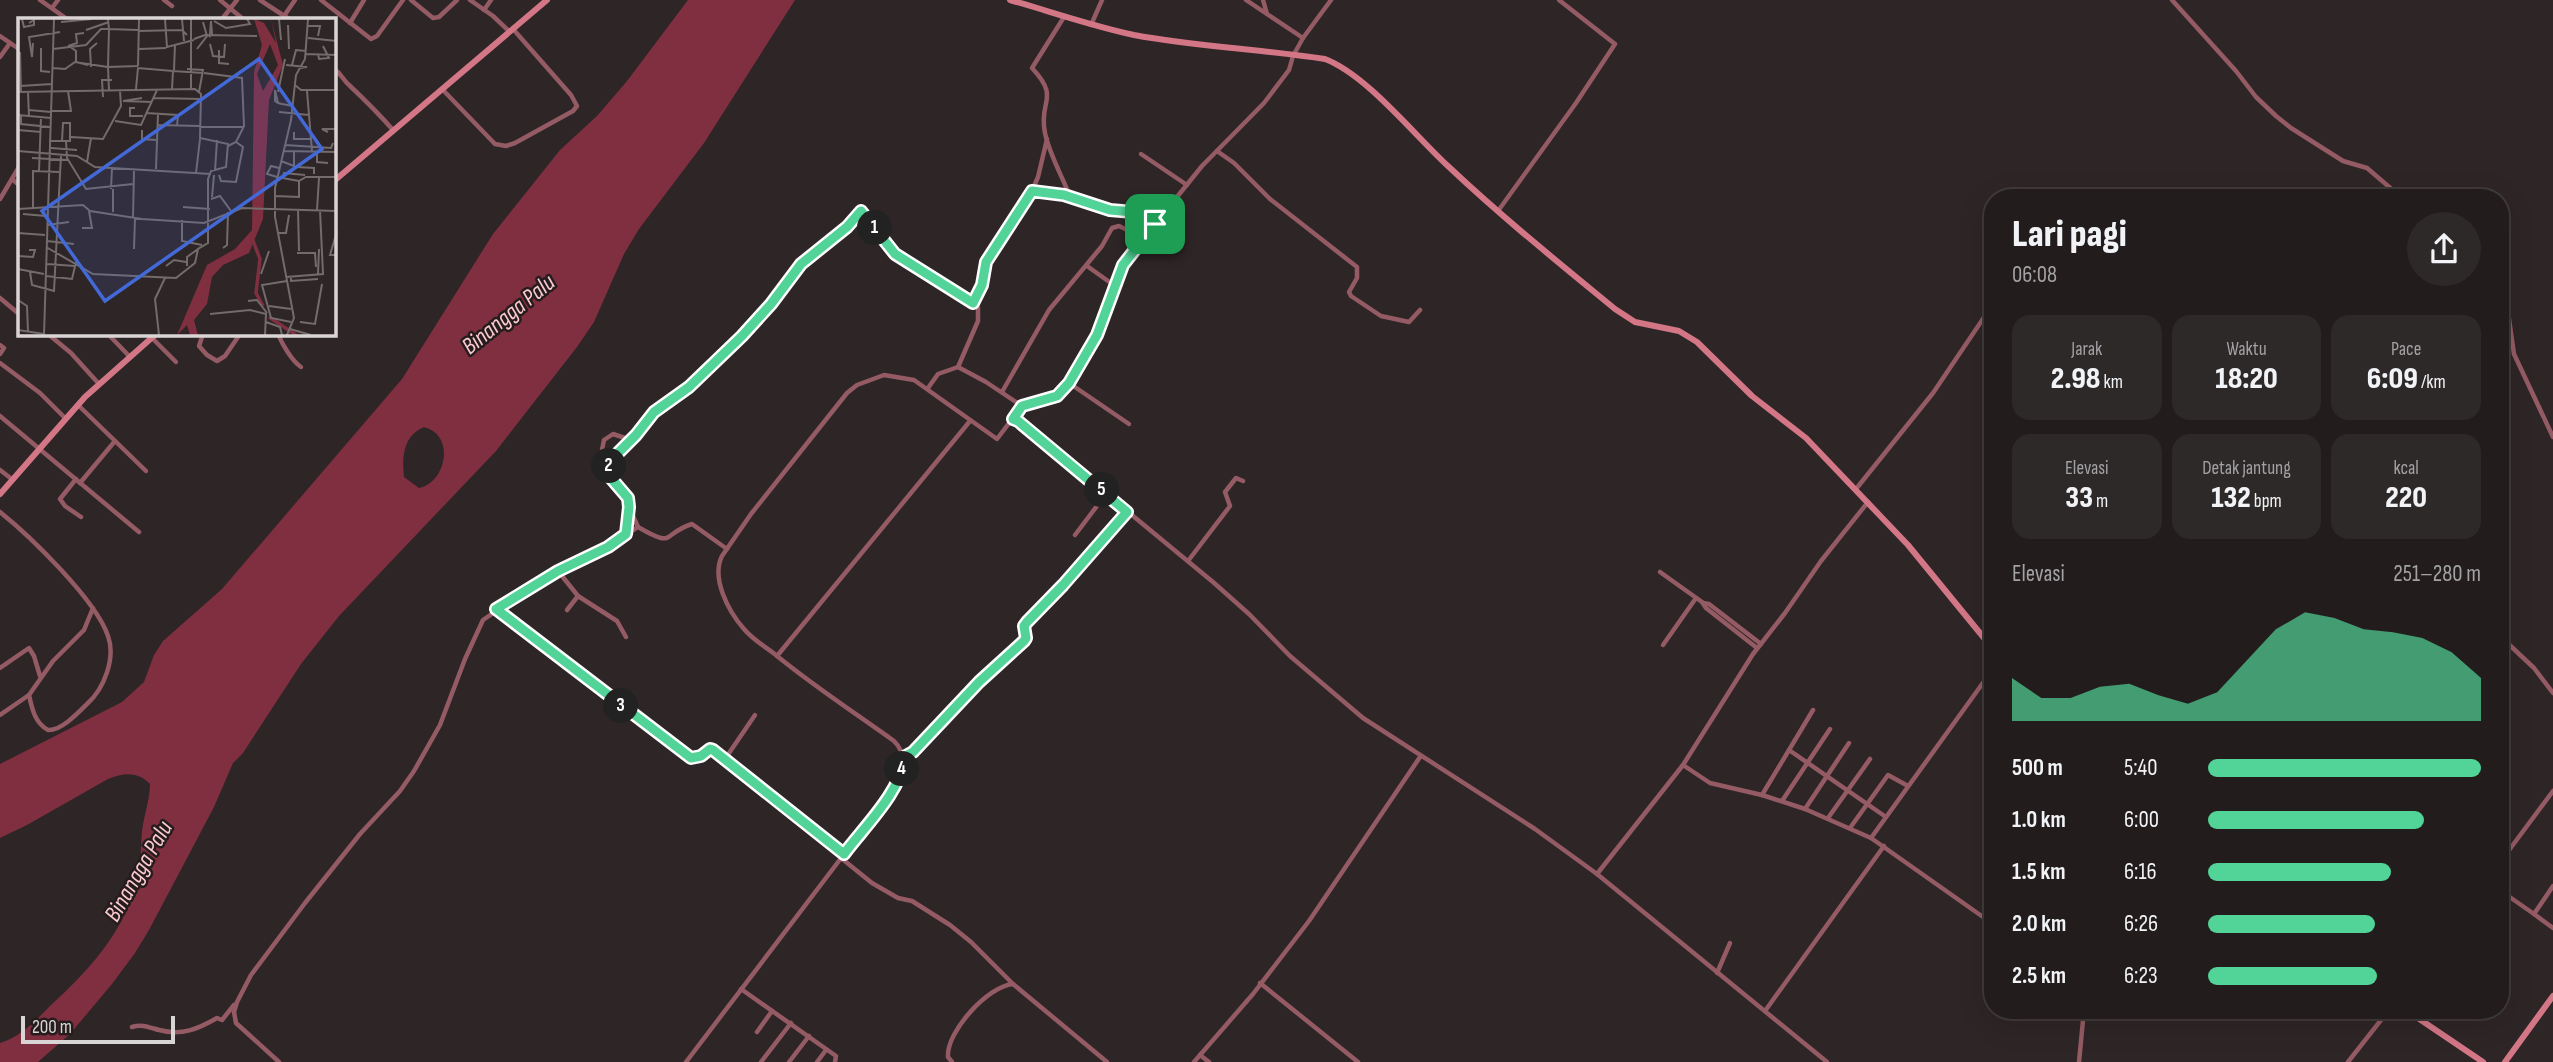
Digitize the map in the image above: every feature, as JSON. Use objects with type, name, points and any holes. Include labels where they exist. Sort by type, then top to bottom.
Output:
[{"type":"street","points":[[40,0],[66,18]]},
{"type":"street","points":[[52,8],[58,0]]},
{"type":"street","points":[[164,0],[172,6]]},
{"type":"street","points":[[220,0],[242,18]]},
{"type":"street","points":[[223,18],[237,0]]},
{"type":"street","points":[[260,0],[287,17],[294,0]]},
{"type":"street","points":[[321,0],[366,36],[374,38],[402,0]]},
{"type":"street","points":[[351,23],[364,0]]},
{"type":"street","points":[[411,0],[433,18],[439,17],[457,0]]},
{"type":"street","points":[[442,88],[495,144],[506,146],[573,111],[577,106],[571,95],[511,31],[470,0]]},
{"type":"street","points":[[484,10],[491,0]]},
{"type":"street","points":[[336,179],[547,0]]},
{"type":"street","points":[[1010,0],[1091,25],[1169,41],[1325,59],[1341,66],[1377,97],[1435,155],[1625,316],[1641,324],[1679,331],[1697,342],[1752,396],[1807,438],[1908,545],[1984,638]]},
{"type":"street","points":[[1091,25],[1101,0]]},
{"type":"street","points":[[1246,0],[1303,38]]},
{"type":"street","points":[[1263,0],[1267,15]]},
{"type":"street","points":[[686,1062],[895,786],[902,772],[904,757],[894,741],[777,656],[742,627],[722,590],[717,567],[727,549],[852,387],[884,375],[914,380],[997,439],[1022,406],[1057,396],[1069,383],[1097,335],[1123,265],[1187,185],[1264,103],[1289,71],[1293,56],[1303,38],[1331,0]]},
{"type":"street","points":[[1499,211],[1615,44],[1559,0]]},
{"type":"street","points":[[2172,0],[2256,97],[2276,116],[2343,161],[2367,168],[2392,189]]},
{"type":"street","points":[[1064,17],[1032,68],[1048,89],[1044,124],[1047,139],[1072,198]]},
{"type":"street","points":[[0,36],[18,48]]},
{"type":"street","points":[[0,57],[10,43]]},
{"type":"street","points":[[336,70],[393,130]]},
{"type":"street","points":[[973,303],[982,285],[986,262],[1032,191],[1047,139]]},
{"type":"street","points":[[1217,151],[1234,163],[1270,199],[1357,267],[1357,278],[1349,292],[1351,296],[1390,319],[1409,322],[1420,310]]},
{"type":"street","points":[[1141,154],[1187,185]]},
{"type":"street","points":[[0,199],[18,169]]},
{"type":"street","points":[[12,179],[18,184]]},
{"type":"street","points":[[1032,191],[1072,198],[1110,210],[1133,212],[1155,224]]},
{"type":"street","points":[[609,466],[654,412],[689,387],[742,336],[771,304],[801,264],[847,227],[861,211],[895,254],[973,303],[980,313],[958,367],[938,374],[928,388]]},
{"type":"street","points":[[1002,392],[1049,310],[1087,266],[1115,226],[1144,239]]},
{"type":"street","points":[[1087,266],[1115,286]]},
{"type":"street","points":[[0,298],[18,313]]},
{"type":"street","points":[[1856,489],[1927,401],[1984,317]]},
{"type":"street","points":[[2509,319],[2514,354],[2553,437]]},
{"type":"street","points":[[50,336],[77,359],[99,384]]},
{"type":"street","points":[[110,336],[130,357]]},
{"type":"street","points":[[0,494],[78,405],[154,336],[176,362]]},
{"type":"street","points":[[202,336],[199,346],[216,361],[225,356],[239,336]]},
{"type":"street","points":[[279,336],[292,360],[301,367]]},
{"type":"street","points":[[0,345],[4,348],[0,354]]},
{"type":"street","points":[[0,363],[40,393],[66,419]]},
{"type":"street","points":[[958,367],[1022,406]]},
{"type":"street","points":[[1069,383],[1129,424]]},
{"type":"street","points":[[78,405],[146,471]]},
{"type":"street","points":[[0,416],[139,532]]},
{"type":"street","points":[[1013,419],[1250,614],[1290,656],[1341,701],[1597,874],[1827,1062]]},
{"type":"street","points":[[777,656],[970,421]]},
{"type":"street","points":[[626,534],[628,498],[610,477],[609,466],[602,450],[604,440],[613,434],[631,440]]},
{"type":"street","points":[[81,517],[60,499],[115,441]]},
{"type":"street","points":[[0,470],[13,480]]},
{"type":"street","points":[[1188,561],[1230,506],[1225,492],[1227,488],[1236,478],[1243,481]]},
{"type":"street","points":[[1074,535],[1106,494]]},
{"type":"street","points":[[1597,874],[1683,765],[1759,646],[1868,502]]},
{"type":"street","points":[[629,507],[638,527],[659,539],[670,538],[692,524],[727,549]]},
{"type":"street","points":[[0,512],[69,579],[93,607],[111,647],[105,678],[97,694],[76,714],[52,730],[41,725],[34,714],[29,695]]},
{"type":"street","points":[[904,757],[913,752],[979,682],[1024,641],[1024,626],[1027,622],[1127,512]]},
{"type":"street","points":[[279,1062],[236,1023],[234,1012],[237,1002],[251,975],[305,903],[414,771],[440,725],[483,620],[558,571],[608,547],[638,527]]},
{"type":"street","points":[[558,571],[578,596],[617,621],[626,637]]},
{"type":"street","points":[[1660,572],[1702,602],[1709,604],[1759,646]]},
{"type":"street","points":[[567,610],[578,596]]},
{"type":"street","points":[[1663,645],[1696,598]]},
{"type":"street","points":[[0,715],[29,695],[40,677],[84,630],[93,607]]},
{"type":"street","points":[[496,609],[691,758],[701,756],[710,749],[872,883],[898,898],[912,901],[950,925],[1013,984],[1107,1062]]},
{"type":"street","points":[[2509,645],[2534,668],[2553,693]]},
{"type":"street","points":[[0,668],[29,648],[40,677]]},
{"type":"street","points":[[1871,838],[1984,681]]},
{"type":"street","points":[[1762,795],[1813,710]]},
{"type":"street","points":[[725,759],[755,715]]},
{"type":"street","points":[[1782,801],[1830,729]]},
{"type":"street","points":[[1805,809],[1849,743]]},
{"type":"street","points":[[1789,750],[1886,817]]},
{"type":"street","points":[[1194,1062],[1260,984],[1330,893],[1421,757]]},
{"type":"street","points":[[1828,818],[1870,759]]},
{"type":"street","points":[[1683,765],[1710,783],[1782,801],[1871,838],[1984,918]]},
{"type":"street","points":[[1850,828],[1888,775],[1908,786]]},
{"type":"street","points":[[2509,850],[2553,791]]},
{"type":"street","points":[[2545,801],[2553,806]]},
{"type":"street","points":[[1765,1011],[1884,846]]},
{"type":"street","points":[[2534,914],[2553,886]]},
{"type":"street","points":[[2509,897],[2553,928]]},
{"type":"street","points":[[1717,973],[1730,943]]},
{"type":"street","points":[[951,1062],[948,1046],[970,1013],[993,991],[1013,984]]},
{"type":"street","points":[[1260,984],[1357,1062]]},
{"type":"street","points":[[741,989],[836,1056],[835,1062]]},
{"type":"street","points":[[2505,1062],[2552,999]]},
{"type":"street","points":[[132,1027],[140,1025],[162,1031],[191,1031],[217,1018],[222,1020],[237,1002]]},
{"type":"street","points":[[757,1032],[772,1011]]},
{"type":"street","points":[[2079,1062],[2083,1019]]},
{"type":"street","points":[[2348,1062],[2382,1019]]},
{"type":"street","points":[[2419,1019],[2483,1062]]},
{"type":"street","points":[[761,1062],[790,1023]]},
{"type":"street","points":[[789,1062],[809,1037]]},
{"type":"street","points":[[817,1062],[826,1049]]},
{"type":"street","points":[[1200,1055],[1209,1062]]},
{"type":"water","name":"Binangga Palu","points":[[688,0],[795,0],[704,143],[639,229],[624,254],[594,322],[577,347],[496,451],[339,616],[301,664],[243,753],[233,763],[214,807],[149,930],[112,984],[70,1034],[38,1062],[0,1062],[0,1043],[15,1037],[28,1027],[67,990],[96,959],[120,924],[136,884],[150,784],[130,774],[119,775],[0,838],[0,764],[122,702],[144,682],[154,655],[163,641],[222,589],[402,379],[493,234],[560,150],[597,116]],"holes":[[[424,427],[441,439],[444,459],[436,477],[419,488],[404,477],[405,448],[412,436]]]},
{"type":"route","points":[[1032,191],[1064,195],[1110,210],[1141,214],[1155,224],[1123,265],[1097,335],[1069,383],[1057,396],[1022,406],[1013,419],[1127,512],[1027,622],[1024,626],[1024,641],[979,682],[913,752],[904,757],[902,772],[895,786],[844,854],[713,750],[691,758],[496,609],[558,571],[608,547],[626,534],[628,498],[612,483],[608,471],[614,457],[654,412],[689,387],[742,336],[771,304],[801,264],[847,227],[861,211],[895,254],[973,303],[982,285],[986,262],[1032,191]]}]
